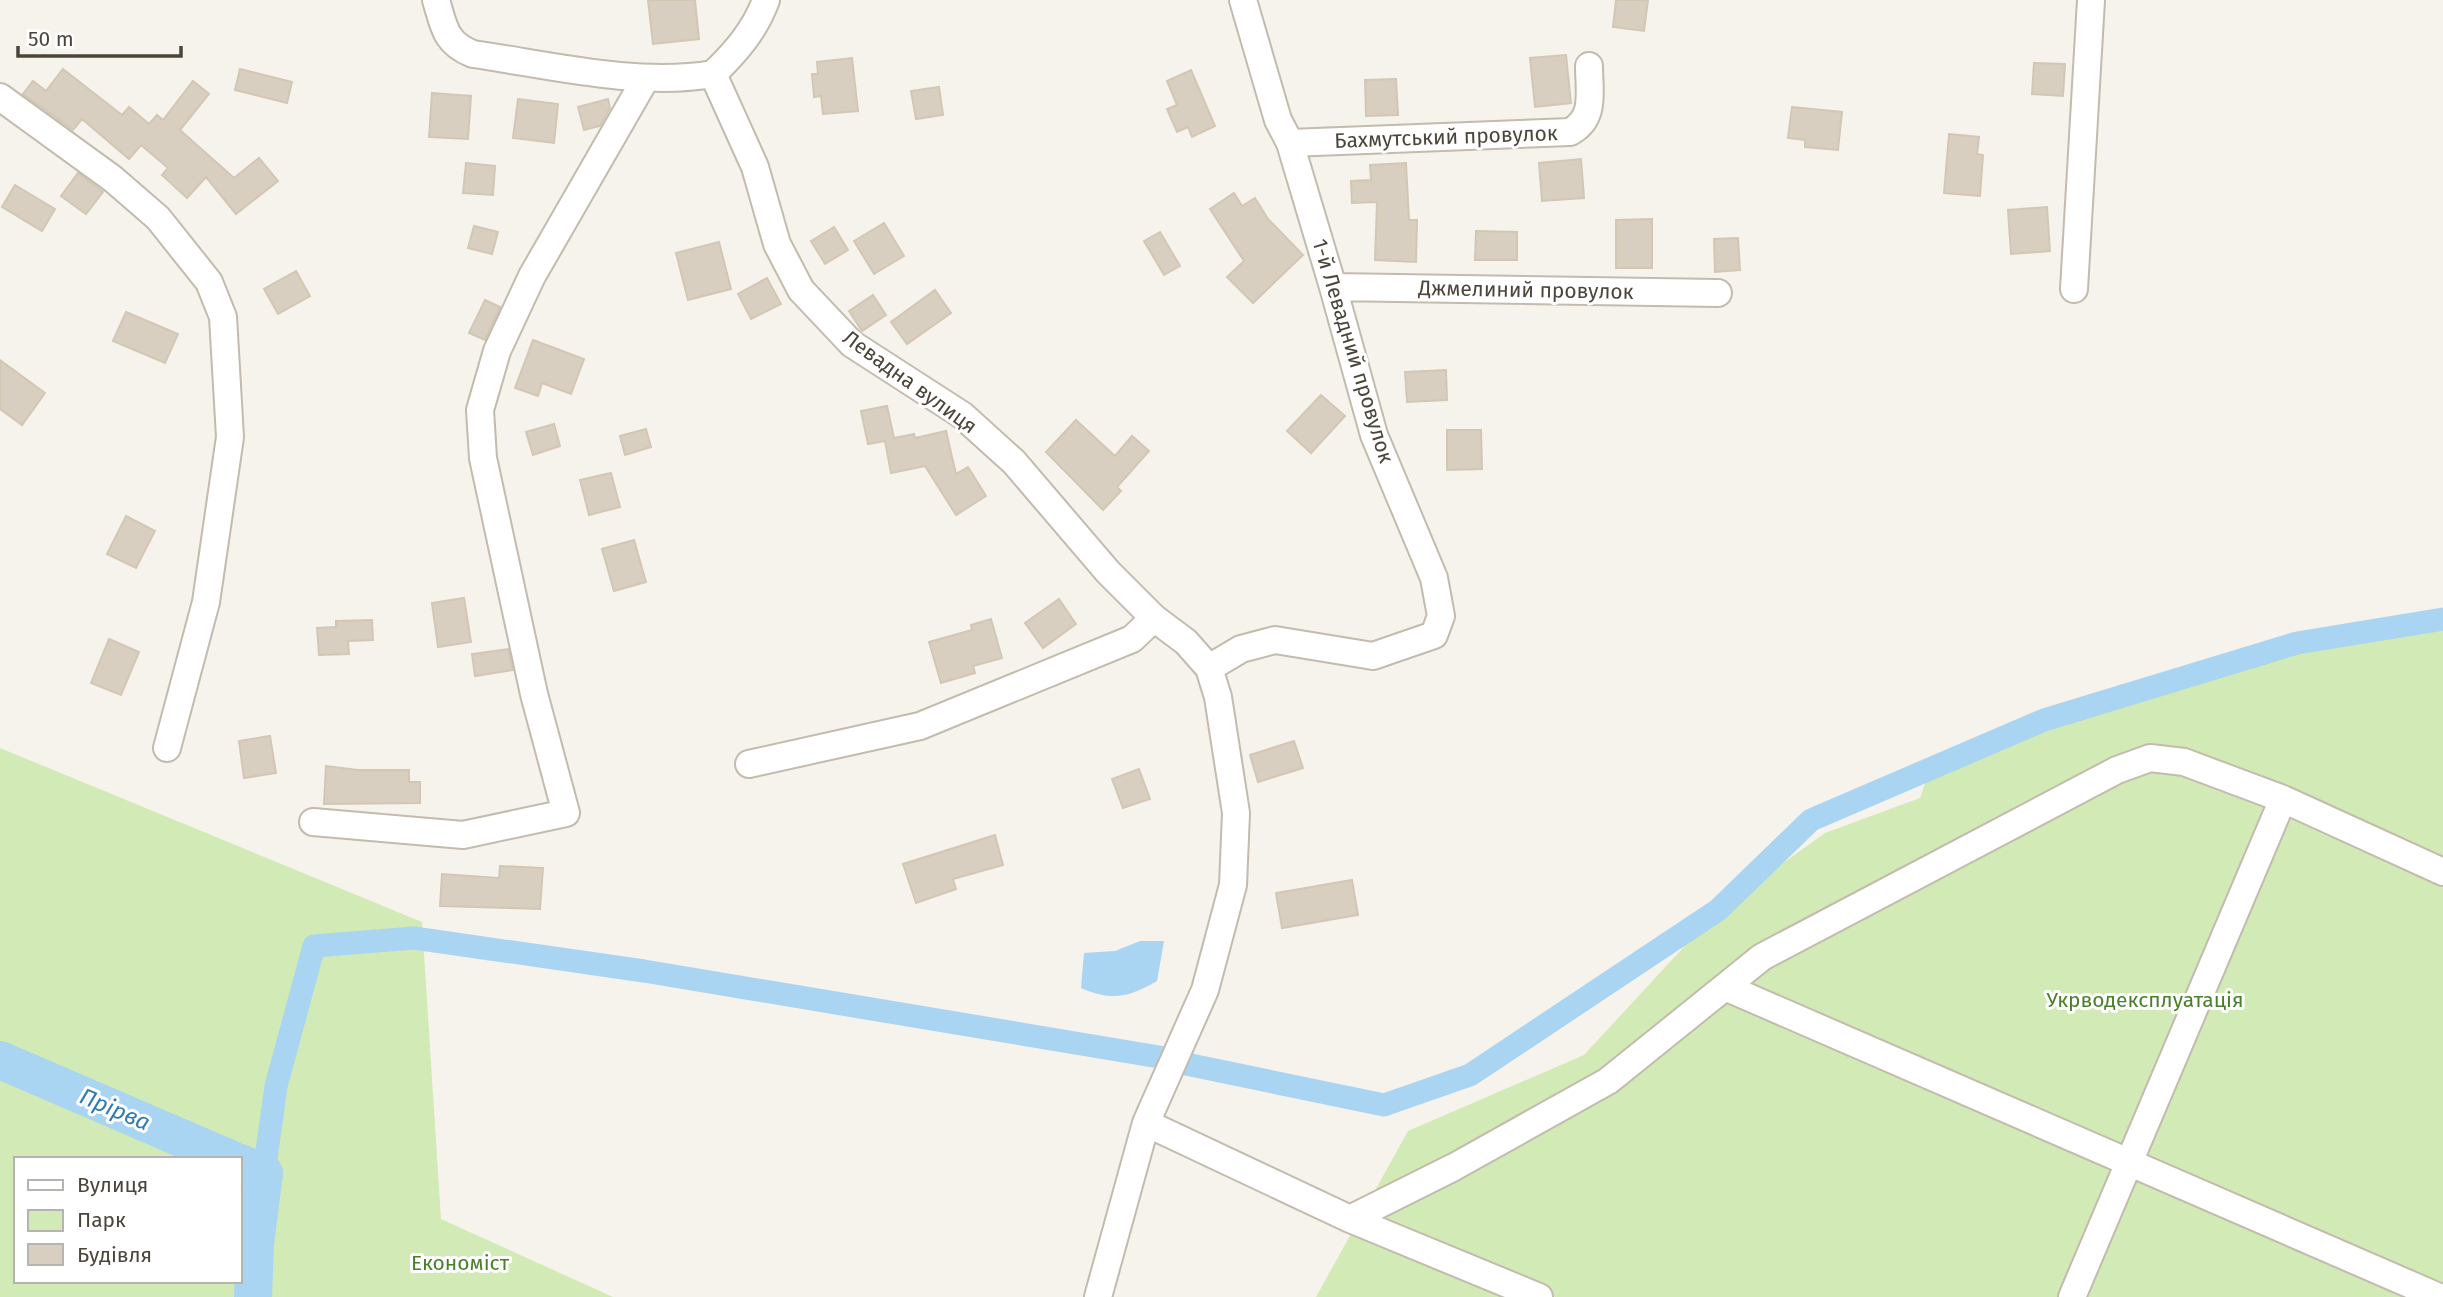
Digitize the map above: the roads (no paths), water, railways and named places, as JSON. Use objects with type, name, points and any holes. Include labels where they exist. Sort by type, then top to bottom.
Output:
[{"type":"street","points":[[436,0],[444,29],[456,47],[473,54],[646,78],[688,78],[713,74],[737,51],[759,20],[766,0]]},
{"type":"street","name":"1-й Левадний провулок","points":[[1209,668],[1241,649],[1275,640],[1373,656],[1434,635],[1441,616],[1434,578],[1374,435],[1290,143],[1278,120],[1243,0]]},
{"type":"street","points":[[2074,289],[2091,0]]},
{"type":"street","name":"Бахмутський провулок","points":[[1290,143],[1570,132],[1583,125],[1590,110],[1589,66]]},
{"type":"street","name":"Левадна вулиця","points":[[713,74],[755,167],[777,244],[801,290],[852,344],[962,415],[1014,462],[1108,572],[1154,618],[1186,642],[1209,668],[1218,697],[1236,813],[1233,885],[1205,990],[1146,1123],[1098,1297]]},
{"type":"street","points":[[313,822],[463,835],[566,813],[534,694],[483,458],[480,410],[497,351],[532,276],[646,78]]},
{"type":"street","points":[[3,108],[113,180],[158,218],[209,282],[223,317],[230,437],[206,602],[167,748]]},
{"type":"street","name":"Джмелиний провулок","points":[[1333,287],[1718,293]]},
{"type":"street","points":[[749,764],[920,726],[1132,639],[1154,618]]},
{"type":"street","points":[[1350,1219],[1454,1167],[1608,1081],[1762,957],[2118,770],[2150,758],[2184,762],[2283,799],[2443,872]]},
{"type":"street","points":[[2072,1297],[2283,799]]},
{"type":"street","points":[[1724,987],[2439,1297]]},
{"type":"street","points":[[1146,1123],[1350,1219],[1539,1297]]},
{"type":"water","points":[[1140,941],[1164,941],[1157,981],[1119,996],[1101,995],[1081,988],[1084,953],[1115,951]]},
{"type":"waterway","points":[[1181,1063],[1384,1105],[1470,1075],[1718,910],[1811,820],[2044,720],[2297,643],[2443,619]]},
{"type":"waterway","points":[[264,1173],[276,1086],[314,946],[414,938],[644,971],[1159,1057]]},
{"type":"waterway","name":"Прірва","points":[[0,1060],[225,1157]]},
{"type":"waterway","name":"Прірва","points":[[242,1164],[264,1173],[255,1243],[253,1297]]},
{"type":"park label","name":"Укрводексплуатація","points":[[2145,1000]]},
{"type":"park label","name":"Економіст","points":[[460,1263]]}]
